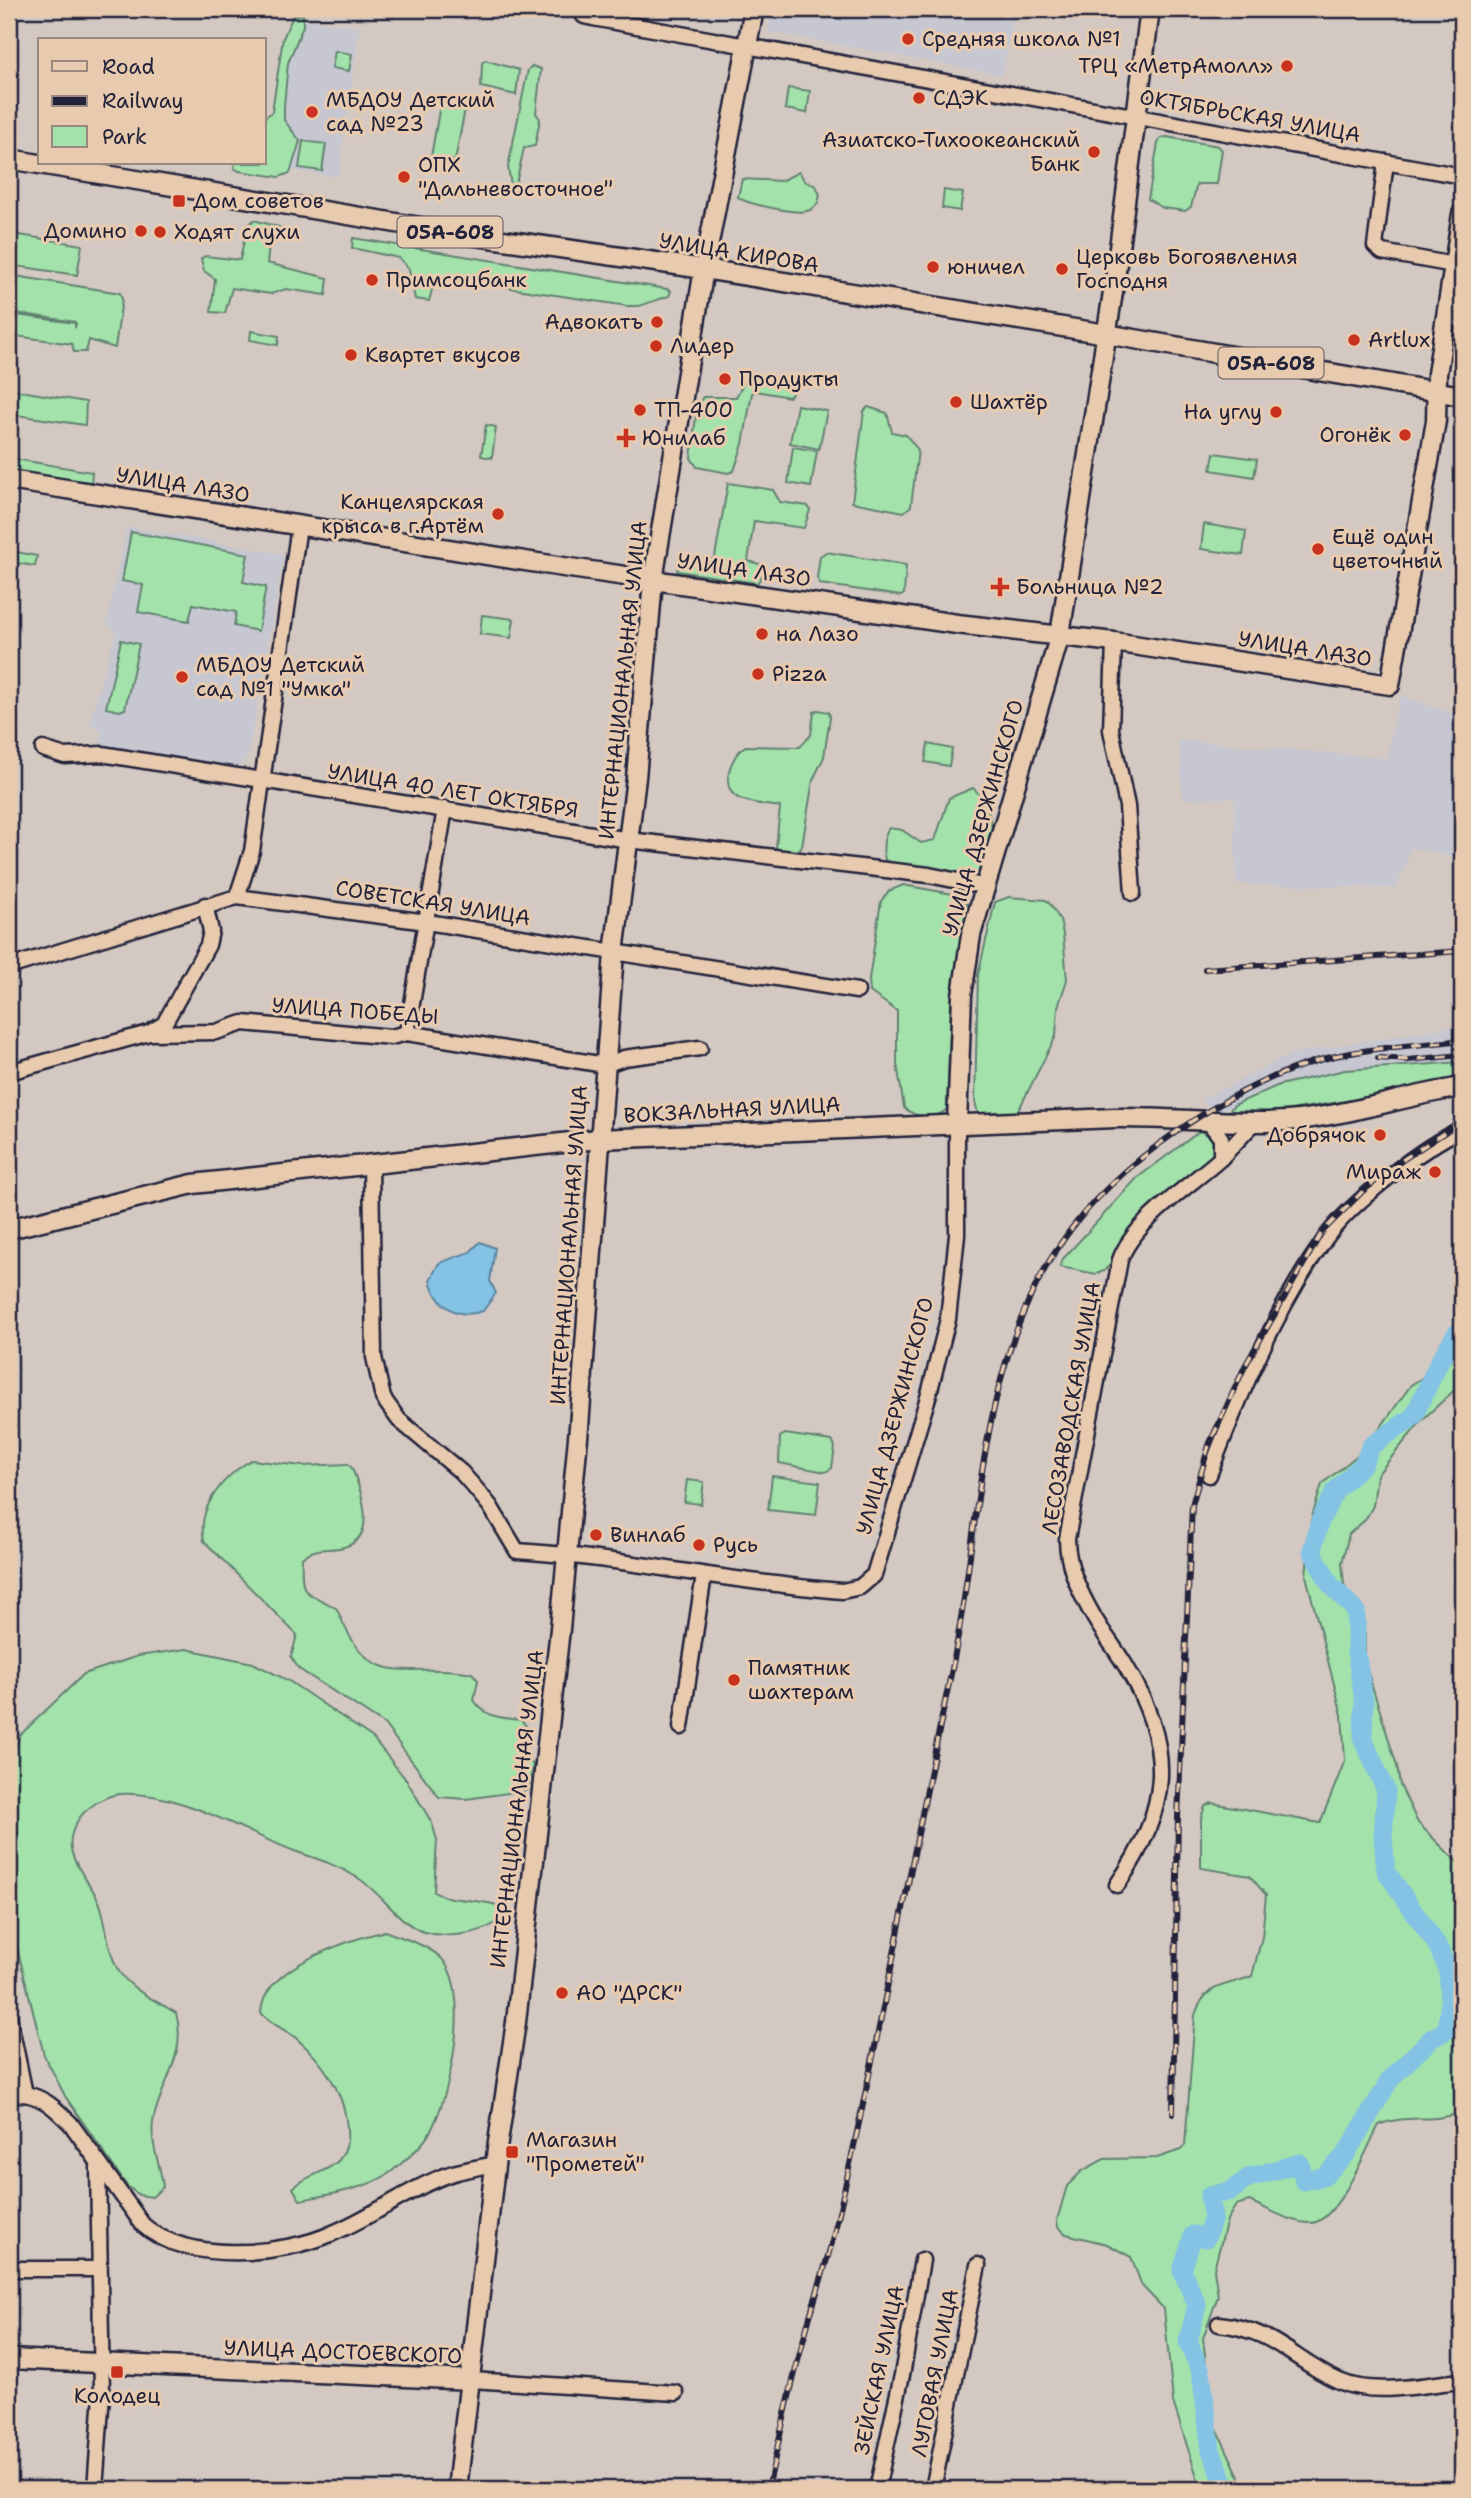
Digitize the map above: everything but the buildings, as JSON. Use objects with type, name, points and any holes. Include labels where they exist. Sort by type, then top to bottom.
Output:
[{"type":"main road","name":"ИНТЕРНАЦИОНАЛЬНАЯ УЛИЦА","points":[[457,2489],[495,2164],[516,2022],[567,1554],[614,953],[629,840],[653,580],[704,269],[754,9]]},
{"type":"main road","name":"УЛИЦА ДЗЕРЖИНСКОГО","points":[[957,1123],[962,995],[971,935],[983,886],[1020,775],[1060,635],[1106,334],[1150,9]]},
{"type":"main road","name":"УЛИЦА КИРОВА","points":[[9,159],[38,164]]},
{"type":"main road","name":"УЛИЦА КИРОВА","points":[[39,164],[469,235],[704,269],[1106,334],[1462,396]]},
{"type":"main road","points":[[1437,392],[1462,214]]},
{"type":"main road","name":"УЛИЦА ЛАЗО","points":[[9,480],[653,580],[957,624],[1114,642],[1390,685],[1421,512],[1438,406],[1437,392]]},
{"type":"main road","name":"ВОКЗАЛЬНАЯ УЛИЦА","points":[[9,1229],[193,1184],[598,1139],[957,1123],[1161,1118],[1255,1122],[1329,1114],[1462,1087]]},
{"type":"main road","name":"УЛИЦА ДОСТОЕВСКОГО","points":[[9,2359],[471,2380]]},
{"type":"street","name":"ОКТЯБРЬСКАЯ УЛИЦА","points":[[579,9],[584,16],[593,18],[1462,176]]},
{"type":"street","points":[[1387,162],[1375,246],[1382,252],[1454,265]]},
{"type":"street","points":[[237,897],[252,851],[299,526]]},
{"type":"street","points":[[1114,642],[1111,730],[1127,806],[1133,893]]},
{"type":"street","name":"УЛИЦА 40 ЛЕТ ОКТЯБРЯ","points":[[43,749],[65,755],[103,754],[629,840],[875,868],[983,886]]},
{"type":"street","points":[[407,1033],[445,809]]},
{"type":"street","name":"СОВЕТСКАЯ УЛИЦА","points":[[9,967],[237,897],[427,922],[857,991]]},
{"type":"street","points":[[149,1033],[164,1024],[208,946],[211,931],[205,905]]},
{"type":"street","name":"УЛИЦА ПОБЕДЫ","points":[[9,1072],[149,1033],[216,1032],[243,1023],[391,1037],[407,1033],[605,1065],[624,1058],[701,1048]]},
{"type":"street","points":[[1207,1121],[1221,1138],[1221,1158]]},
{"type":"street","name":"ЛЕСОЗАВОДСКАЯ УЛИЦА","points":[[1117,1885],[1138,1855],[1159,1801],[1159,1739],[1127,1669],[1081,1595],[1067,1551],[1067,1539],[1113,1286],[1124,1251],[1149,1220],[1221,1158],[1255,1122]]},
{"type":"street","name":"УЛИЦА ДЗЕРЖИНСКОГО","points":[[371,1164],[374,1357],[383,1398],[399,1420],[461,1472],[476,1489],[490,1506],[517,1551],[567,1554],[704,1575],[842,1591],[860,1587],[874,1575],[929,1394],[948,1319],[957,1235],[957,1123]]},
{"type":"street","points":[[1209,1475],[1233,1413],[1266,1343],[1325,1239],[1373,1192],[1434,1144],[1462,1129]]},
{"type":"street","points":[[681,1727],[704,1575]]},
{"type":"street","points":[[9,2017],[25,2094]]},
{"type":"street","points":[[9,2095],[42,2097],[59,2112],[71,2124],[143,2225],[155,2236],[178,2246],[240,2252],[324,2237],[440,2179],[495,2164]]},
{"type":"street","points":[[95,2489],[102,2363],[98,2269],[98,2164]]},
{"type":"street","name":"ЗЕЙСКАЯ УЛИЦА","points":[[877,2489],[902,2375],[922,2260]]},
{"type":"street","name":"ЛУГОВАЯ УЛИЦА","points":[[933,2489],[978,2266]]},
{"type":"street","points":[[9,2269],[98,2269]]},
{"type":"street","points":[[1219,2324],[1257,2331],[1340,2382],[1373,2388],[1462,2381]]},
{"type":"street","name":"УЛИЦА ДОСТОЕВСКОГО","points":[[471,2380],[676,2393]]},
{"type":"shaded area","name":"Средняя школа №1","points":[[772,9],[959,9],[1013,19],[1003,75],[768,32]]},
{"type":"shaded area","name":"МБДОУ Детский сад №23","points":[[291,17],[360,27],[338,177],[269,167]]},
{"type":"shaded area","name":"МБДОУ Детский сад №1 \"Умка\"","points":[[127,527],[284,554],[248,757],[237,769],[100,748],[101,731],[89,725],[116,630],[106,624]]},
{"type":"shaded area","points":[[1400,695],[1462,717],[1462,859],[1412,848],[1396,888],[1236,884],[1234,798],[1183,799],[1178,740],[1386,758]]},
{"type":"shaded area","points":[[1462,1025],[1462,1062],[1293,1080],[1218,1113],[1201,1100],[1293,1053]]},
{"type":"green space","points":[[842,9],[841,19],[793,11]]},
{"type":"green space","points":[[303,14],[303,26],[288,63],[284,106],[284,120],[300,141],[290,173],[279,177],[239,171],[234,168],[235,164],[266,164],[266,116],[272,112],[283,38],[293,16]]},
{"type":"green space","points":[[335,51],[352,54],[349,71],[332,68]]},
{"type":"green space","points":[[485,60],[519,70],[516,95],[481,87],[482,63]]},
{"type":"green space","points":[[532,66],[541,69],[536,113],[540,119],[535,146],[524,148],[515,188],[511,185],[508,167],[528,70]]},
{"type":"green space","points":[[788,88],[810,91],[807,113],[785,109]]},
{"type":"green space","points":[[440,105],[465,109],[455,161],[431,157]]},
{"type":"green space","points":[[1161,138],[1218,146],[1222,150],[1217,184],[1197,184],[1191,207],[1185,211],[1163,208],[1148,199],[1158,143]]},
{"type":"green space","points":[[303,141],[326,144],[322,171],[299,168]]},
{"type":"green space","points":[[799,172],[805,181],[816,186],[820,195],[819,201],[810,210],[801,212],[771,208],[738,197],[742,179],[781,181]]},
{"type":"green space","points":[[944,190],[963,193],[960,211],[942,208]]},
{"type":"green space","points":[[254,220],[279,227],[270,237],[267,263],[328,278],[326,295],[286,289],[271,294],[232,288],[225,313],[211,312],[215,279],[204,271],[201,259],[205,256],[240,260],[247,226]]},
{"type":"green space","points":[[13,234],[82,245],[77,275],[9,265]]},
{"type":"green space","points":[[353,238],[671,291],[669,296],[639,306],[627,306],[439,277],[435,278],[429,301],[415,299],[409,269],[399,258],[352,248]]},
{"type":"green space","points":[[9,275],[120,293],[122,299],[115,348],[89,340],[86,352],[74,352],[72,344],[9,335],[9,314],[75,323],[75,328],[76,324],[75,322],[9,312]]},
{"type":"green space","points":[[251,331],[279,336],[278,345],[250,340]]},
{"type":"green space","points":[[747,377],[791,384],[792,394],[789,397],[756,391],[752,393],[743,444],[734,471],[728,473],[697,467],[691,458],[697,407],[703,397],[736,397]]},
{"type":"green space","points":[[9,389],[86,402],[85,425],[9,414]]},
{"type":"green space","points":[[797,405],[827,411],[819,449],[790,443]]},
{"type":"green space","points":[[868,407],[887,413],[892,432],[906,435],[918,450],[911,506],[904,512],[852,502],[864,411]]},
{"type":"green space","points":[[486,425],[496,427],[492,458],[481,456]]},
{"type":"green space","points":[[793,447],[817,451],[811,487],[788,483]]},
{"type":"green space","points":[[1214,453],[1257,459],[1254,477],[1211,470]]},
{"type":"green space","points":[[9,458],[92,472],[91,485],[9,473]]},
{"type":"green space","points":[[728,483],[773,490],[780,502],[808,506],[810,510],[804,528],[754,521],[748,561],[760,564],[762,574],[757,583],[677,571],[681,556],[711,560],[715,557]]},
{"type":"green space","points":[[1204,524],[1246,531],[1243,555],[1201,549]]},
{"type":"green space","points":[[131,532],[248,554],[243,582],[266,587],[258,631],[234,626],[236,612],[193,604],[189,621],[138,612],[143,585],[122,581]]},
{"type":"green space","points":[[12,551],[37,556],[35,566],[10,562]]},
{"type":"green space","points":[[826,552],[906,565],[904,594],[901,596],[820,584],[817,578],[820,556]]},
{"type":"green space","points":[[482,615],[514,619],[511,638],[480,634]]},
{"type":"green space","points":[[121,640],[139,644],[125,709],[120,711],[106,708]]},
{"type":"green space","points":[[814,712],[829,712],[830,717],[824,757],[813,780],[802,846],[795,853],[779,851],[776,847],[780,807],[740,799],[733,794],[728,781],[731,765],[745,746],[800,747],[811,735]]},
{"type":"green space","points":[[928,744],[952,749],[949,766],[925,762]]},
{"type":"green space","points":[[973,788],[987,808],[992,832],[989,856],[977,877],[887,863],[884,846],[889,828],[902,830],[921,843],[935,840],[949,798]]},
{"type":"green space","points":[[903,885],[964,896],[967,903],[951,1001],[947,1109],[931,1116],[914,1114],[904,1108],[897,1064],[897,1011],[870,992],[869,979],[881,901],[889,891]]},
{"type":"green space","points":[[1009,897],[1046,900],[1051,905],[1060,920],[1063,934],[1067,980],[1058,1007],[1056,1036],[1016,1115],[985,1117],[978,1115],[975,1101],[978,975],[995,902]]},
{"type":"green space","points":[[1462,1062],[1462,1082],[1284,1111],[1237,1115],[1228,1112],[1234,1105],[1279,1085],[1345,1070]]},
{"type":"green space","points":[[1200,1131],[1213,1139],[1213,1156],[1104,1271],[1096,1274],[1060,1267],[1061,1261],[1137,1178]]},
{"type":"green space","points":[[1462,1353],[1461,1384],[1422,1420],[1377,1475],[1373,1506],[1365,1520],[1349,1534],[1342,1563],[1344,1584],[1365,1635],[1365,1663],[1397,1766],[1400,1785],[1418,1823],[1462,1867],[1462,2112],[1451,2116],[1390,2121],[1379,2125],[1341,2198],[1320,2220],[1310,2223],[1295,2221],[1249,2201],[1236,2205],[1227,2220],[1214,2269],[1218,2296],[1203,2338],[1213,2421],[1245,2489],[1201,2489],[1173,2402],[1164,2309],[1142,2286],[1131,2257],[1107,2244],[1066,2234],[1058,2227],[1057,2220],[1067,2186],[1082,2171],[1104,2159],[1157,2158],[1181,2150],[1185,2145],[1195,2015],[1199,2004],[1210,1991],[1252,1976],[1262,1937],[1266,1895],[1250,1876],[1201,1868],[1201,1818],[1205,1806],[1212,1803],[1320,1823],[1345,1760],[1342,1715],[1306,1576],[1311,1520],[1322,1484],[1365,1449],[1411,1385]]},
{"type":"green space","points":[[785,1434],[832,1441],[835,1447],[832,1468],[825,1472],[779,1463],[780,1437]]},
{"type":"green space","points":[[251,1460],[302,1466],[348,1464],[352,1468],[365,1512],[361,1534],[355,1542],[344,1547],[317,1550],[302,1558],[304,1588],[312,1596],[337,1609],[350,1636],[363,1654],[376,1664],[391,1669],[472,1673],[478,1680],[474,1700],[478,1706],[495,1716],[521,1720],[528,1728],[526,1739],[516,1744],[533,1765],[528,1790],[466,1799],[439,1797],[384,1724],[299,1669],[291,1657],[297,1635],[204,1541],[204,1516],[214,1494],[231,1475]]},
{"type":"green space","points":[[772,1476],[820,1482],[816,1515],[768,1510]]},
{"type":"green space","points":[[687,1480],[704,1482],[701,1504],[684,1502]]},
{"type":"green space","points":[[186,1649],[253,1663],[289,1681],[373,1738],[407,1781],[432,1823],[437,1840],[434,1892],[451,1898],[484,1902],[507,1912],[490,1926],[468,1933],[445,1935],[424,1932],[407,1923],[366,1884],[351,1874],[189,1806],[143,1795],[120,1794],[104,1799],[88,1809],[72,1832],[72,1853],[100,1903],[116,1966],[132,1985],[176,2013],[179,2027],[176,2054],[154,2117],[154,2144],[163,2187],[152,2197],[139,2195],[127,2186],[65,2096],[44,2055],[9,1915],[9,1762],[20,1735],[84,1674],[138,1656]]},
{"type":"green space","points":[[385,1931],[433,1952],[449,1971],[455,1992],[457,2017],[451,2070],[444,2096],[426,2139],[391,2172],[359,2187],[300,2200],[293,2188],[334,2164],[345,2151],[346,2119],[335,2085],[314,2055],[296,2038],[261,2013],[265,1997],[276,1982],[291,1969],[310,1958],[351,1941]]},
{"type":"water","points":[[480,1242],[495,1248],[490,1281],[496,1293],[483,1311],[465,1314],[449,1309],[438,1297],[430,1280],[439,1263],[470,1252]]},
{"type":"waterway","points":[[1227,2489],[1211,2451],[1201,2372],[1188,2342],[1197,2305],[1182,2271],[1193,2235],[1206,2238],[1213,2218],[1209,2196],[1231,2191],[1248,2178],[1300,2163],[1304,2181],[1325,2176],[1346,2154],[1391,2078],[1432,2038],[1447,2030],[1450,1999],[1448,1970],[1437,1945],[1386,1871],[1383,1837],[1386,1791],[1363,1739],[1364,1701],[1356,1651],[1356,1611],[1330,1584],[1312,1551],[1320,1521],[1335,1491],[1363,1464],[1371,1446],[1414,1416],[1439,1362],[1456,1334],[1462,1330]]},
{"type":"railway","points":[[1205,969],[1462,951]]},
{"type":"railway","points":[[768,2489],[796,2367],[835,2231],[868,2082],[951,1674],[985,1451],[997,1396],[1012,1342],[1033,1291],[1061,1243],[1084,1213],[1112,1184],[1144,1156],[1214,1108],[1287,1071],[1323,1059],[1374,1049],[1462,1040]]},
{"type":"railway","points":[[1378,1058],[1408,1060],[1462,1055]]},
{"type":"railway","points":[[1173,2113],[1178,1817],[1192,1505],[1209,1445],[1245,1366],[1322,1232],[1363,1191],[1404,1159],[1462,1121]]},
{"type":"place","name":"Средняя школа №1","points":[[908,39]]},
{"type":"place","name":"ТРЦ «МетрАмолл»","points":[[1287,66]]},
{"type":"place","name":"СДЭК","points":[[919,98]]},
{"type":"place","name":"МБДОУ Детский сад №23","points":[[312,112]]},
{"type":"place","name":"Азиатско-Тихоокеанский Банк","points":[[1094,152]]},
{"type":"place","name":"ОПХ \"Дальневосточное\"","points":[[404,177]]},
{"type":"place","name":"Дом советов","points":[[179,201]]},
{"type":"place","name":"Домино","points":[[141,231]]},
{"type":"place","name":"Ходят слухи","points":[[160,232]]},
{"type":"place","name":"юничел","points":[[933,267]]},
{"type":"place","name":"Церковь Богоявления Господня","points":[[1062,269]]},
{"type":"place","name":"Примсоцбанк","points":[[372,280]]},
{"type":"place","name":"Адвокатъ","points":[[657,322]]},
{"type":"place","name":"Artlux","points":[[1354,340]]},
{"type":"place","name":"Лидер","points":[[656,346]]},
{"type":"place","name":"Квартет вкусов","points":[[351,355]]},
{"type":"place","name":"Продукты","points":[[725,379]]},
{"type":"place","name":"Шахтёр","points":[[956,402]]},
{"type":"place","name":"ТП-400","points":[[640,410]]},
{"type":"place","name":"На углу","points":[[1276,412]]},
{"type":"place","name":"Огонёк","points":[[1405,435]]},
{"type":"place","name":"Юнилаб","points":[[626,438]]},
{"type":"place","name":"Канцелярская крыса в г.Артём","points":[[498,514]]},
{"type":"place","name":"Ещё один цветочный","points":[[1318,549]]},
{"type":"place","name":"Больница №2","points":[[1000,587]]},
{"type":"place","name":"на Лазо","points":[[762,634]]},
{"type":"place","name":"Pizza","points":[[758,674]]},
{"type":"place","name":"МБДОУ Детский сад №1 \"Умка\"","points":[[182,677]]},
{"type":"place","name":"Добрячок","points":[[1380,1135]]},
{"type":"place","name":"Мираж","points":[[1435,1172]]},
{"type":"place","name":"Винлаб","points":[[596,1535]]},
{"type":"place","name":"Русь","points":[[699,1545]]},
{"type":"place","name":"Памятник шахтерам","points":[[734,1680]]},
{"type":"place","name":"АО \"ДРСК\"","points":[[562,1993]]},
{"type":"place","name":"Магазин \"Прометей\"","points":[[512,2152]]},
{"type":"place","name":"Колодец","points":[[117,2372]]}]
